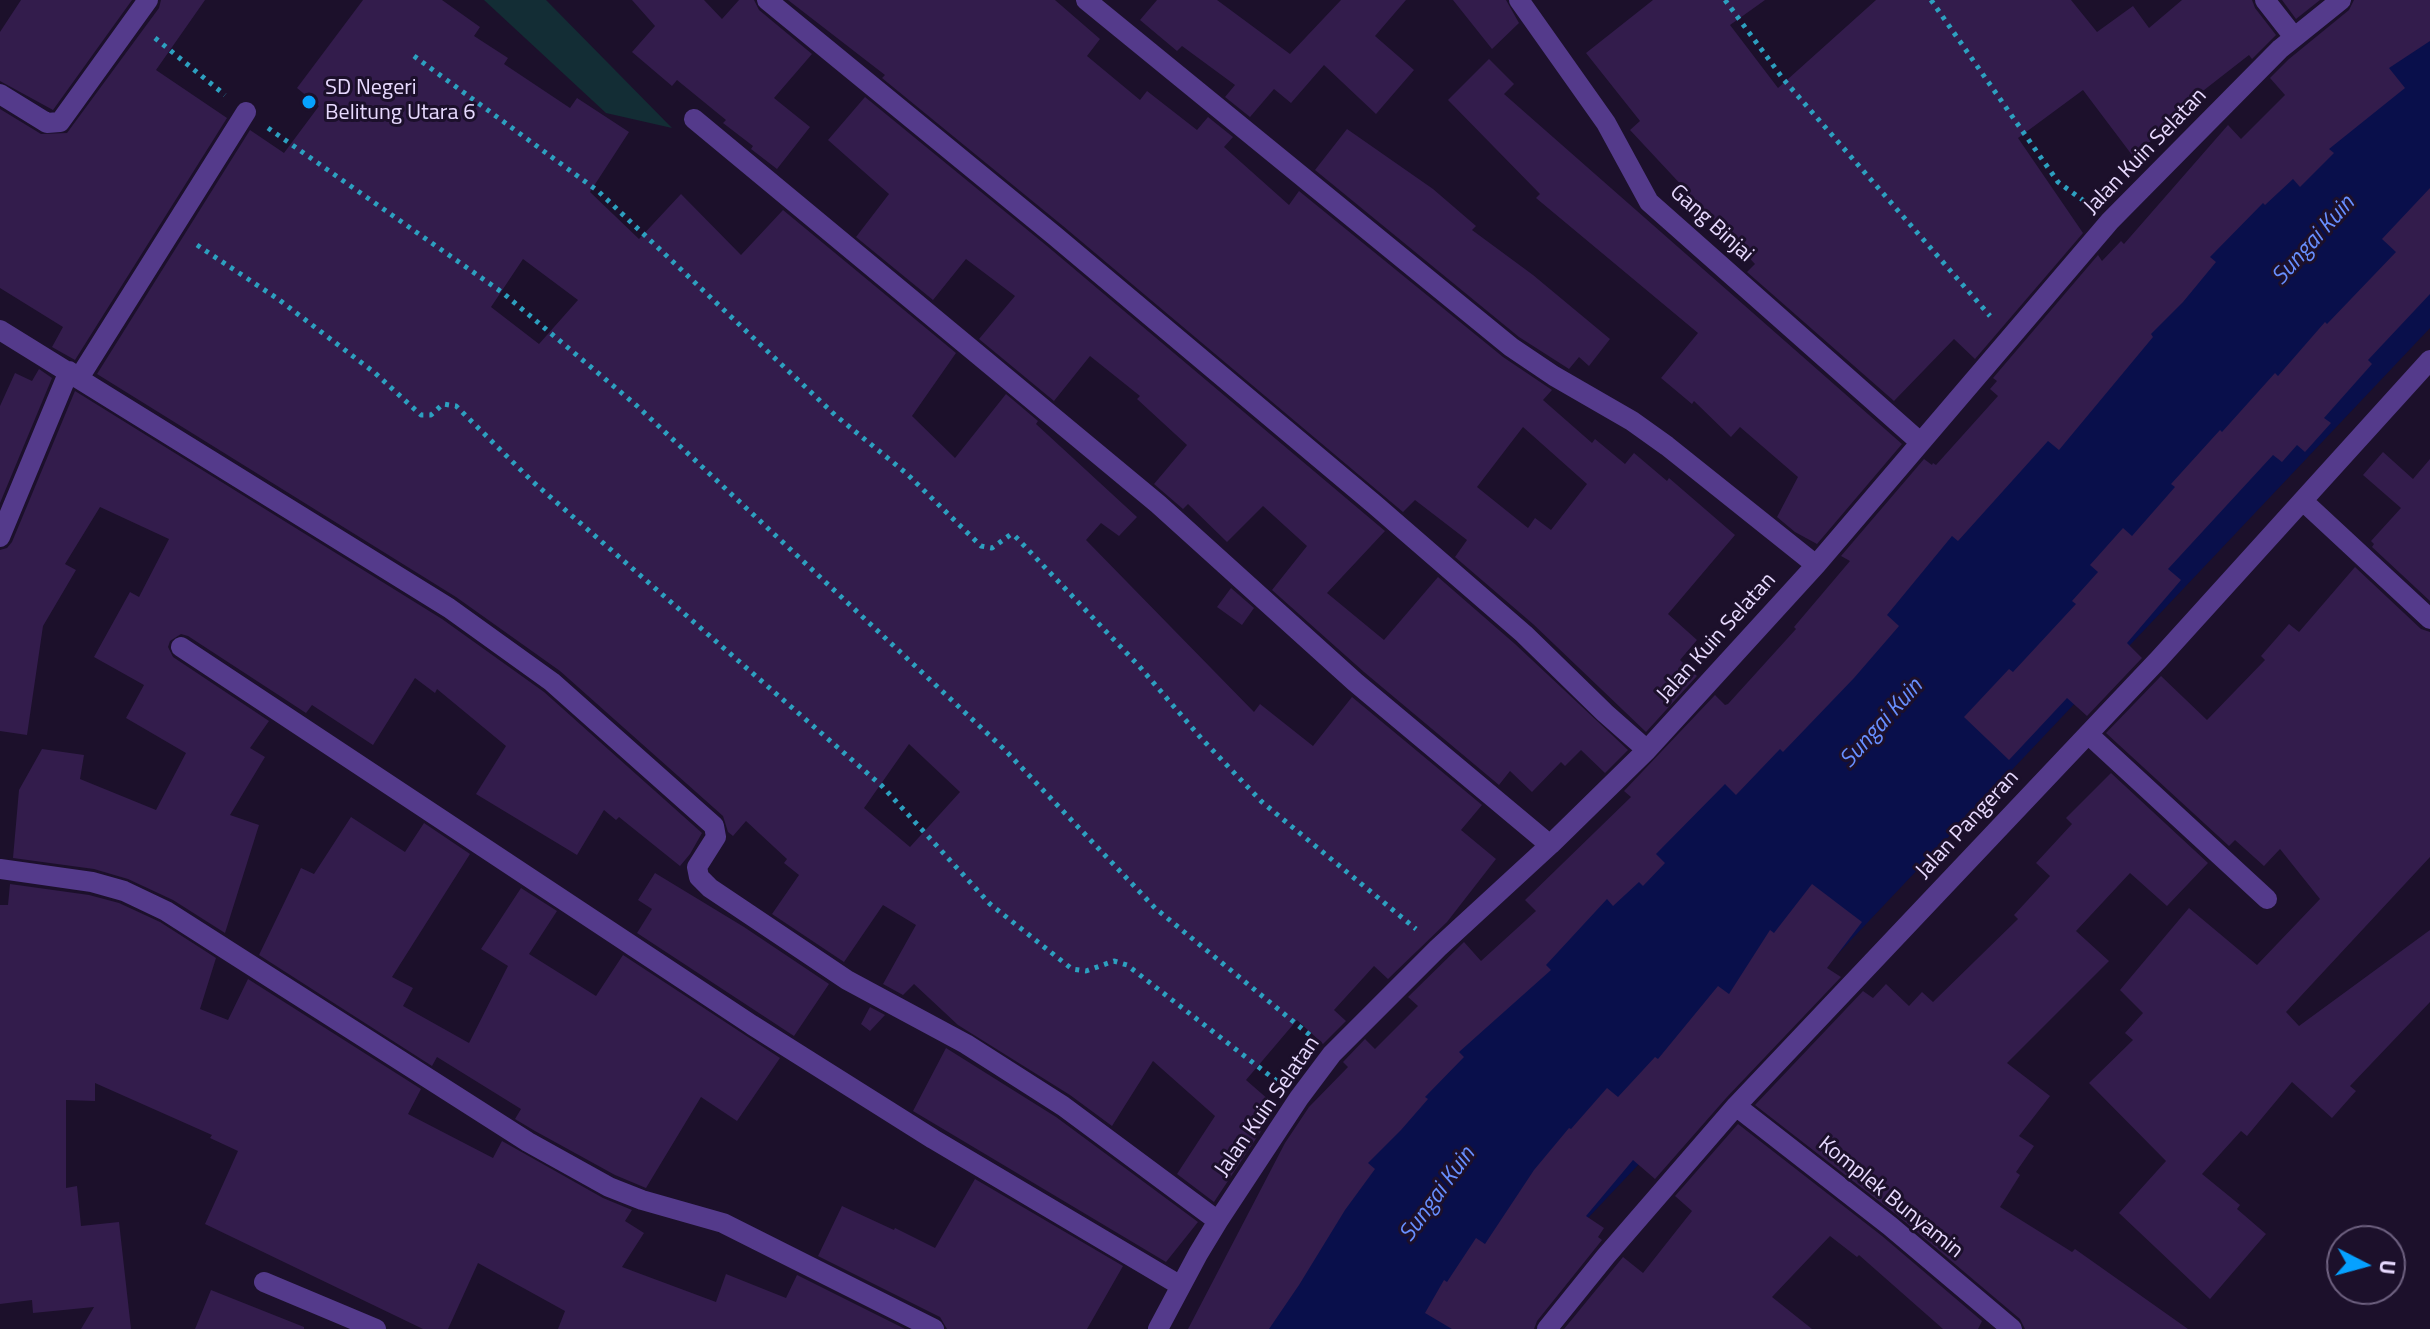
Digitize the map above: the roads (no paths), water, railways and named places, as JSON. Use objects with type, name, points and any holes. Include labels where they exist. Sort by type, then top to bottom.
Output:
[{"type":"street","points":[[0,94],[47,123],[60,122],[148,0]]},
{"type":"street","points":[[767,0],[1055,236],[1374,504],[1524,634],[1647,750]]},
{"type":"street","points":[[1086,0],[1511,347],[1667,446],[1816,565]]},
{"type":"street","name":"Gang Binjai","points":[[1519,0],[1606,123],[1649,202],[1920,442]]},
{"type":"street","points":[[2265,0],[2294,37]]},
{"type":"street","name":"Jalan Kuin Selatan","points":[[1158,1329],[1218,1221],[1299,1098],[1332,1054],[1438,948],[1647,750],[1816,565],[2110,221],[2280,49],[2341,0]]},
{"type":"street","points":[[0,537],[74,374],[246,112]]},
{"type":"street","points":[[694,119],[1158,504],[1355,682],[1550,845]]},
{"type":"street","points":[[0,330],[449,608],[552,682],[714,826],[716,837],[697,867],[699,877],[710,888],[847,980],[966,1044],[1063,1106],[1218,1221]]},
{"type":"street","name":"Jalan Pangeran","points":[[1547,1329],[1736,1106],[2088,734],[2430,360]]},
{"type":"street","points":[[2303,501],[2430,619]]},
{"type":"street","points":[[181,647],[752,1025],[933,1139],[1181,1286]]},
{"type":"street","points":[[2088,734],[2267,899]]},
{"type":"street","points":[[0,869],[92,882],[124,891],[166,911],[528,1142],[609,1187],[642,1200],[723,1223],[934,1329]]},
{"type":"street","name":"Komplek Bunyamin","points":[[1736,1106],[1890,1226],[2012,1329]]},
{"type":"street","points":[[264,1282],[376,1329]]},
{"type":"water","name":"Sungai Kuin","points":[[2430,0],[2430,328],[1587,1219],[1495,1329],[1240,1329],[1362,1118]]},
{"type":"place","name":"SD Negeri Belitung Utara 6","points":[[309,102]]}]
